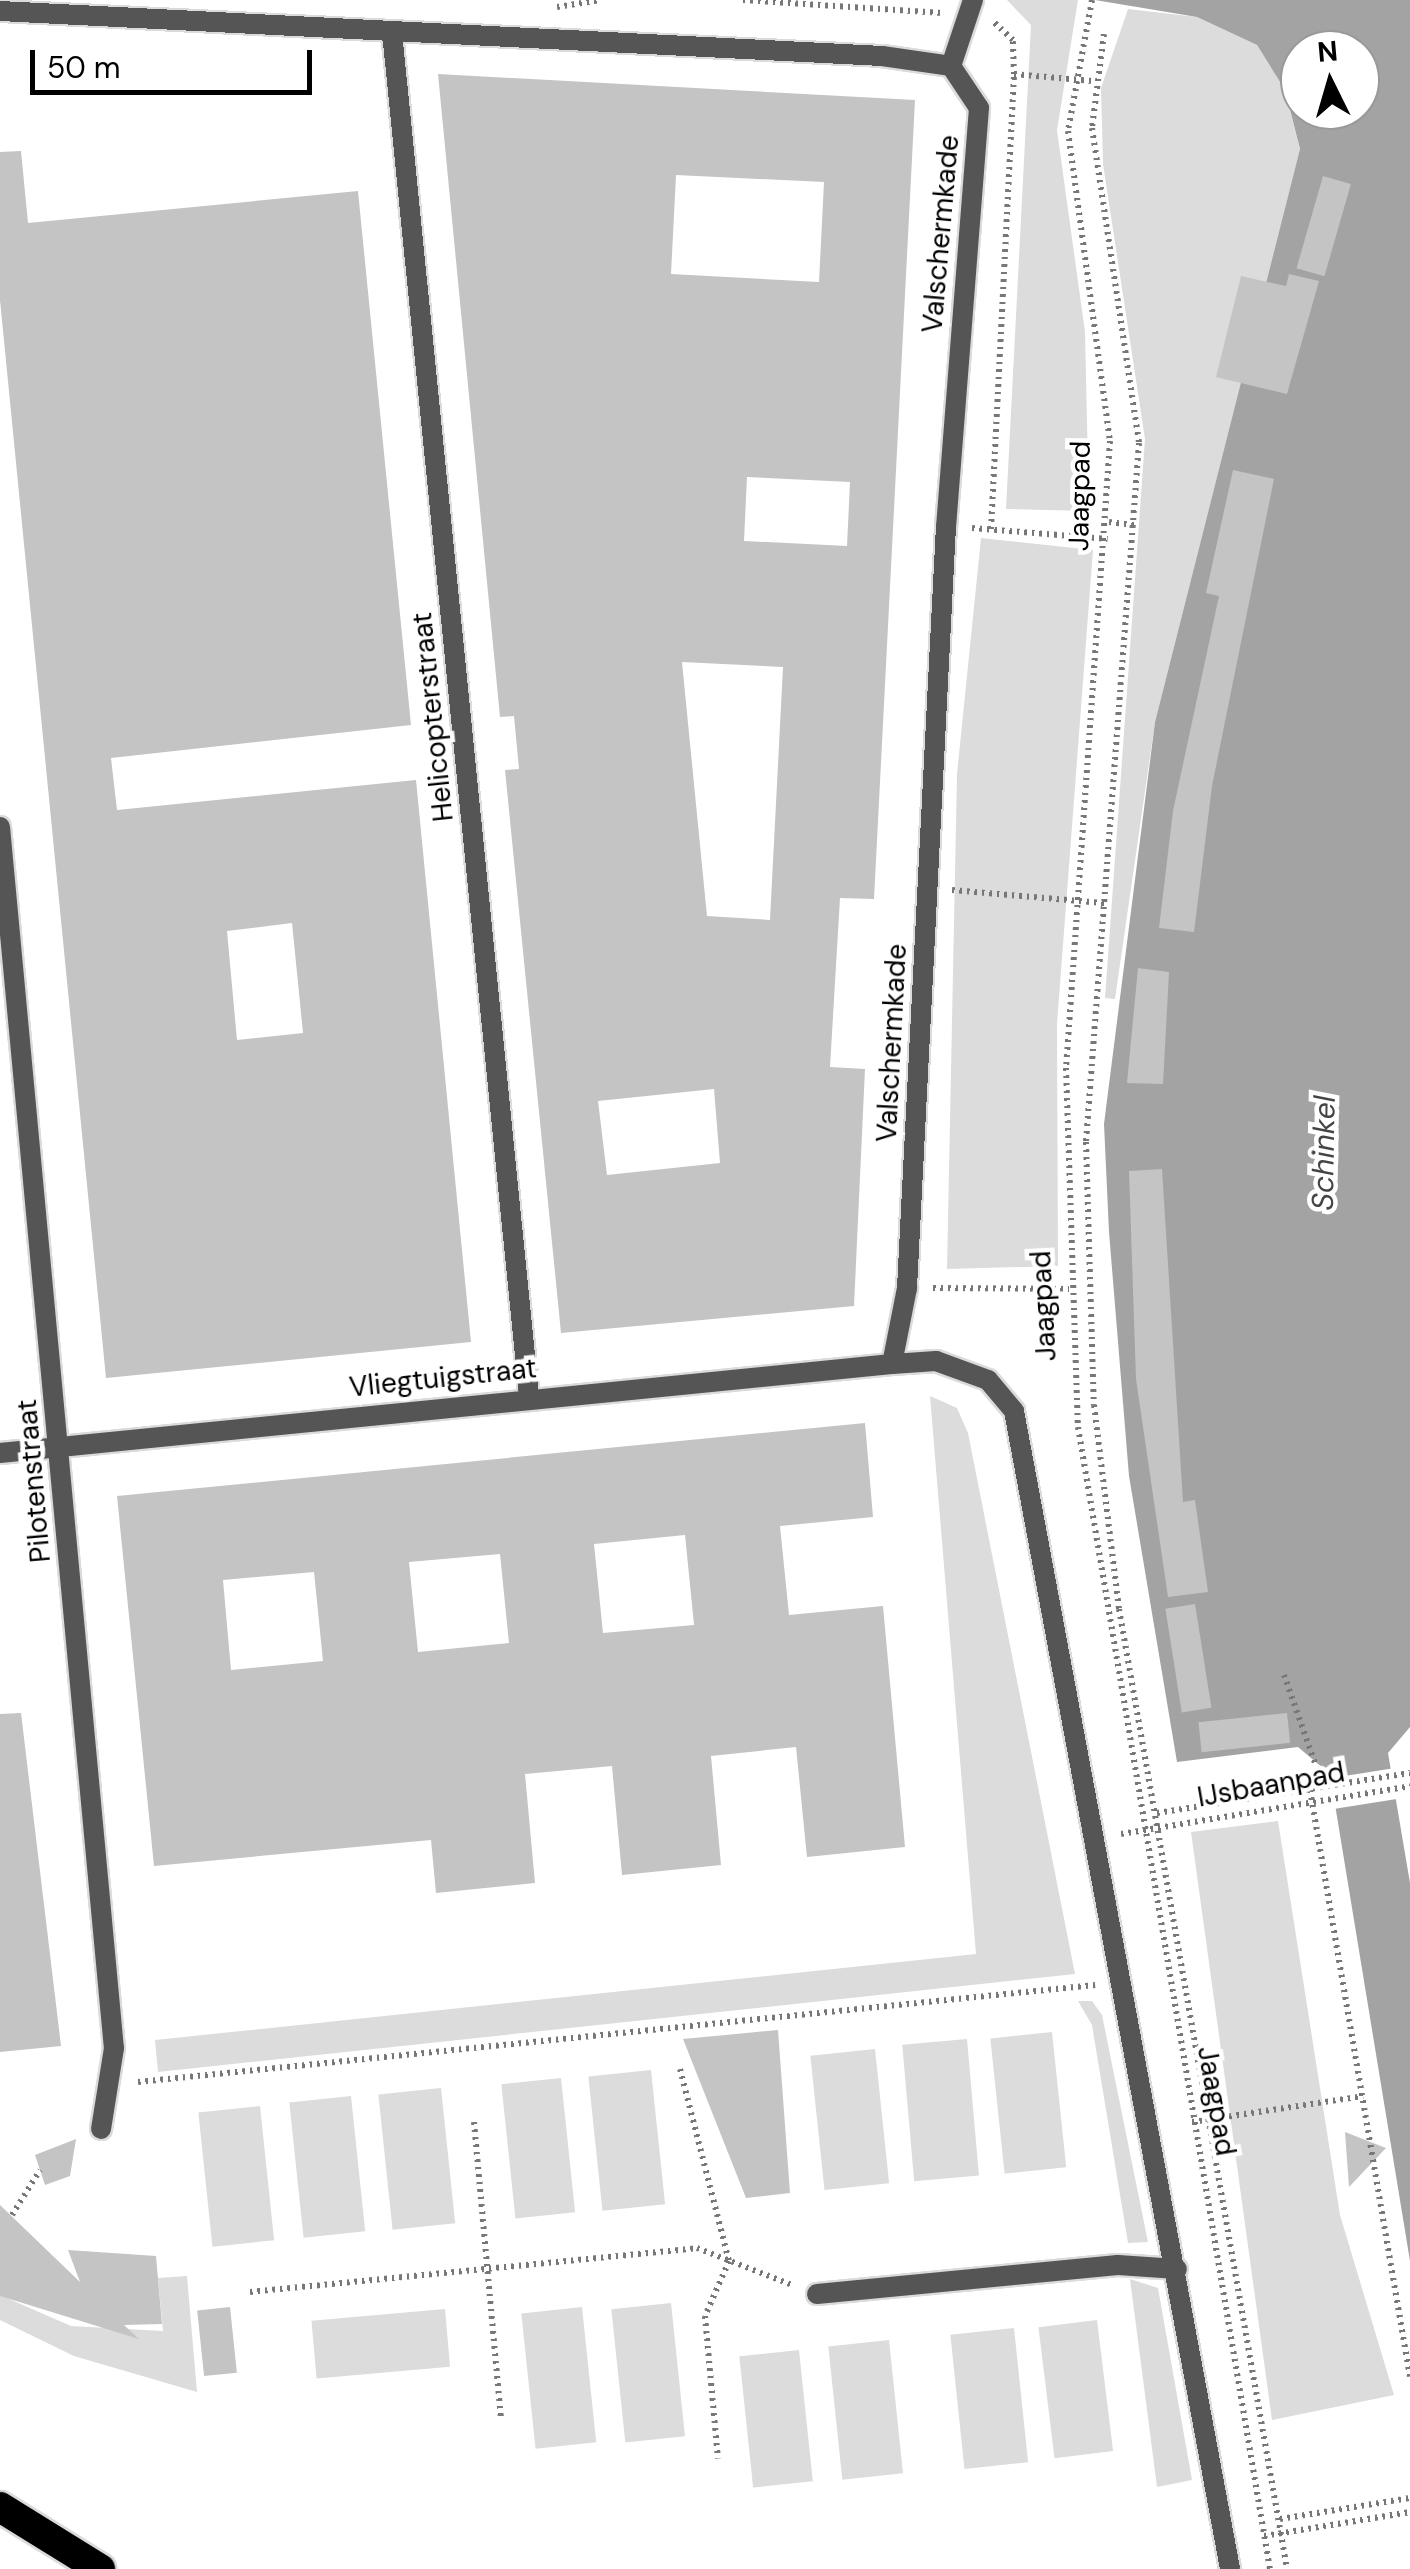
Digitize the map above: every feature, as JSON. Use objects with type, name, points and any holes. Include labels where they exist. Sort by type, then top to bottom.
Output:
[{"type":"highway","points":[[0,2508],[100,2569]]},
{"type":"street","points":[[0,10],[951,66],[970,8]]},
{"type":"street","name":"Helicopterstraat","points":[[392,32],[529,1396]]},
{"type":"street","name":"Valschermkade","points":[[892,1364],[907,1288],[946,526],[979,108],[951,66]]},
{"type":"street","name":"Pilotenstraat","points":[[0,827],[114,2048],[101,2129]]},
{"type":"street","points":[[892,1364],[936,1361],[988,1380],[1014,1411],[1119,1986],[1177,2268],[1230,2569]]},
{"type":"street","name":"Vliegtuigstraat","points":[[0,1453],[529,1396],[892,1364]]},
{"type":"street","points":[[817,2294],[1118,2266],[1177,2268]]},
{"type":"path","points":[[545,8],[600,0]]},
{"type":"path","points":[[743,0],[970,8],[1007,25],[1014,74],[991,529]]},
{"type":"path","name":"Jaagpad","points":[[1092,0],[1074,78],[1068,131],[1110,441],[1108,539],[1066,1068],[1069,1289],[1078,1427],[1141,1830],[1270,2569]]},
{"type":"path","points":[[1104,34],[1093,81],[1094,156],[1138,443],[1086,1142],[1094,1405],[1157,1813],[1287,2569]]},
{"type":"path","points":[[1014,74],[1093,81]]},
{"type":"path","points":[[1109,522],[1134,525]]},
{"type":"path","points":[[946,526],[1108,539]]},
{"type":"path","points":[[928,888],[1106,903]]},
{"type":"path","points":[[907,1288],[1069,1289]]},
{"type":"path","points":[[1284,1675],[1321,1780]]},
{"type":"path","points":[[1157,1813],[1310,1790],[1331,1792],[1410,1773]]},
{"type":"path","name":"IJsbaanpad","points":[[1141,1830],[1331,1792],[1410,1786]]},
{"type":"path","points":[[1310,1790],[1410,2377]]},
{"type":"path","points":[[107,2087],[1119,1986]]},
{"type":"path","points":[[680,2069],[729,2261],[705,2316],[718,2458]]},
{"type":"path","points":[[1192,2122],[1364,2096]]},
{"type":"path","points":[[474,2122],[501,2420]]},
{"type":"path","points":[[12,2216],[40,2170]]},
{"type":"path","points":[[250,2292],[697,2248],[817,2294]]},
{"type":"path","points":[[1280,2519],[1410,2498]]},
{"type":"path","points":[[1264,2536],[1410,2512]]},
{"type":"shaded area","points":[[1007,0],[1078,0],[1057,130],[1085,332],[1089,511],[1006,509],[1031,25]]},
{"type":"shaded area","points":[[1128,9],[1197,17],[1257,45],[1280,82],[1280,130],[1295,130],[1300,150],[1155,722],[1115,999],[1105,998],[1145,439],[1103,164],[1101,88]]},
{"type":"shaded area","points":[[981,538],[1093,550],[1057,1024],[1058,1266],[947,1269],[957,774]]},
{"type":"shaded area","points":[[930,1396],[957,1408],[968,1433],[1075,1974],[158,2072],[155,2040],[976,1954]]},
{"type":"shaded area","points":[[1278,1821],[1340,2215],[1394,2395],[1272,2420],[1191,1832]]},
{"type":"shaded area","points":[[1078,2001],[1092,2001],[1102,2015],[1148,2242],[1128,2243],[1092,2025]]},
{"type":"shaded area","points":[[1052,2032],[1066,2167],[1005,2174],[990,2038]]},
{"type":"shaded area","points":[[967,2039],[979,2175],[914,2181],[902,2045]]},
{"type":"shaded area","points":[[875,2049],[889,2183],[824,2190],[810,2056]]},
{"type":"shaded area","points":[[651,2070],[665,2204],[602,2211],[588,2077]]},
{"type":"shaded area","points":[[561,2078],[575,2212],[515,2219],[501,2084]]},
{"type":"shaded area","points":[[441,2088],[455,2223],[393,2230],[378,2095]]},
{"type":"shaded area","points":[[351,2096],[365,2231],[304,2238],[289,2102]]},
{"type":"shaded area","points":[[260,2106],[274,2240],[212,2247],[198,2112]]},
{"type":"shaded area","points":[[187,2276],[197,2392],[74,2356],[0,2320],[0,2295],[71,2326],[163,2331],[158,2278]]},
{"type":"shaded area","points":[[1130,2279],[1158,2288],[1192,2480],[1157,2487]]},
{"type":"shaded area","points":[[671,2303],[685,2436],[625,2443],[611,2309]]},
{"type":"shaded area","points":[[582,2307],[596,2442],[536,2449],[521,2313]]},
{"type":"shaded area","points":[[445,2309],[450,2367],[317,2378],[312,2321]]},
{"type":"shaded area","points":[[1097,2320],[1113,2451],[1055,2458],[1038,2327]]},
{"type":"shaded area","points":[[1014,2328],[1028,2462],[964,2469],[950,2335]]},
{"type":"shaded area","points":[[889,2340],[903,2473],[842,2480],[828,2346]]},
{"type":"shaded area","points":[[799,2350],[813,2481],[753,2488],[739,2356]]},
{"type":"water","name":"Schinkel","points":[[1095,0],[1410,0],[1410,1727],[1388,1753],[1410,1883],[1410,2261],[1330,1774],[1298,1747],[1177,1762],[1129,1476],[1109,1232],[1104,1124],[1155,722],[1300,149],[1295,130],[1380,130],[1380,30],[1280,30],[1280,82],[1257,45],[1197,17]]},
{"type":"pier","points":[[1395,1768],[1400,1799],[1334,1809],[1329,1778]]},
{"type":"building","points":[[438,74],[915,100],[874,899],[840,898],[830,1067],[865,1069],[854,1306],[561,1333],[505,770],[519,769],[514,716],[500,717]],"holes":[[[676,175],[824,182],[819,282],[671,274]],[[747,477],[850,482],[847,546],[744,541]],[[682,662],[783,667],[770,920],[707,916]],[[714,1089],[720,1163],[607,1175],[598,1101]]]},
{"type":"building","points":[[21,151],[28,223],[358,191],[411,725],[111,758],[117,810],[416,780],[471,1342],[106,1378],[0,300],[0,152]],"holes":[[[292,923],[303,1033],[237,1040],[227,931]]]},
{"type":"building","points":[[1323,176],[1351,184],[1324,276],[1297,268]]},
{"type":"building","points":[[1289,274],[1319,281],[1287,394],[1216,377],[1241,276],[1286,286]]},
{"type":"building","points":[[1233,470],[1274,479],[1212,786],[1194,932],[1159,928],[1173,811],[1219,596],[1206,593]]},
{"type":"building","points":[[1138,968],[1169,972],[1163,1084],[1127,1083]]},
{"type":"building","points":[[1162,1169],[1183,1502],[1195,1500],[1208,1592],[1168,1597],[1136,1379],[1129,1171]]},
{"type":"building","points":[[865,1423],[873,1517],[780,1526],[789,1615],[883,1606],[905,1847],[807,1857],[796,1747],[711,1756],[721,1865],[622,1875],[612,1766],[525,1774],[535,1883],[436,1893],[431,1840],[154,1866],[117,1496]],"holes":[[[685,1535],[694,1625],[603,1633],[594,1544]],[[500,1554],[509,1643],[418,1652],[409,1562]],[[314,1572],[323,1661],[231,1670],[223,1580]]]},
{"type":"building","points":[[1195,1604],[1211,1708],[1182,1712],[1165,1609]]},
{"type":"building","points":[[21,1713],[61,2046],[0,2052],[0,1714]]},
{"type":"building","points":[[1287,1713],[1290,1743],[1202,1752],[1198,1722]]},
{"type":"building","points":[[778,2030],[790,2193],[746,2198],[683,2039]]},
{"type":"building","points":[[1345,2132],[1386,2148],[1349,2187]]},
{"type":"building","points":[[76,2139],[70,2176],[45,2185],[35,2155]]},
{"type":"building","points":[[0,2205],[80,2282],[68,2250],[156,2256],[162,2324],[124,2325],[139,2339],[0,2296]]},
{"type":"building","points":[[230,2307],[237,2373],[204,2376],[197,2310]]}]
